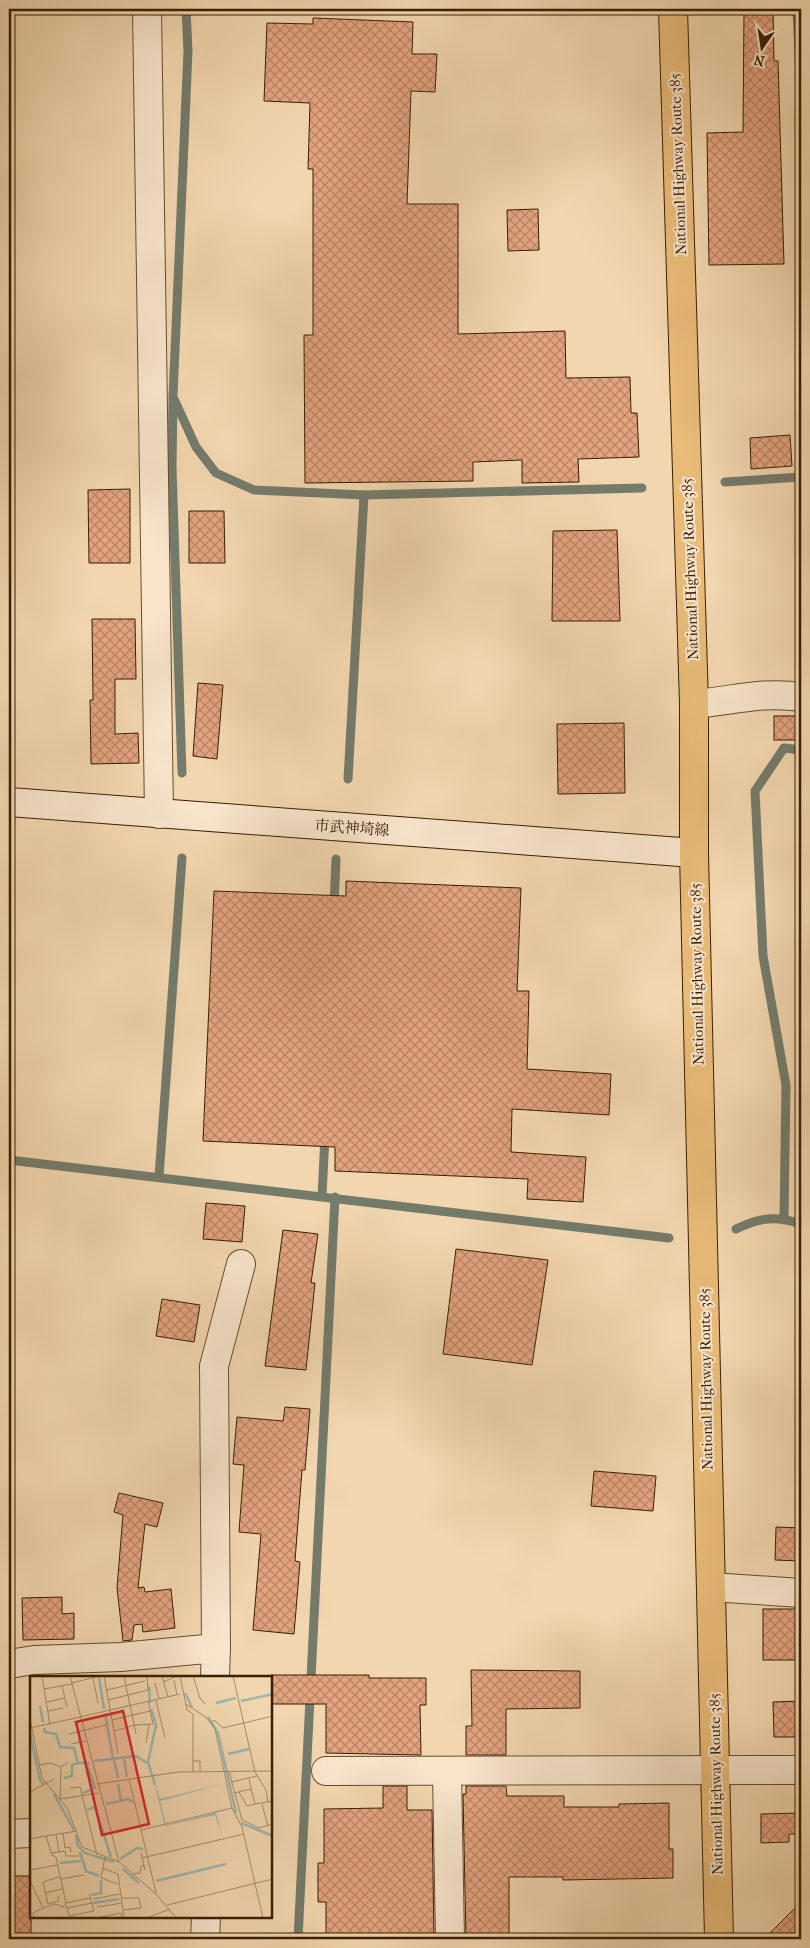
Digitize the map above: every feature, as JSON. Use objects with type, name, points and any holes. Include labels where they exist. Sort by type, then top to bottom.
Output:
[{"type":"highway","name":"National Highway Route 385","points":[[674,9],[694,704],[694,853],[719,1939]]},
{"type":"street","points":[[147,9],[159,814]]},
{"type":"street","points":[[694,704],[722,702],[758,694],[801,697]]},
{"type":"street","name":"市武神埼線","points":[[9,802],[694,853]]},
{"type":"street","points":[[215,1676],[214,1366],[241,1264]]},
{"type":"street","points":[[711,1586],[801,1593]]},
{"type":"street","points":[[9,1664],[34,1660],[121,1658],[216,1648]]},
{"type":"street","points":[[326,1771],[801,1770]]},
{"type":"street","points":[[447,1771],[450,1939]]},
{"type":"street","points":[[9,1834],[30,1833]]},
{"type":"street","points":[[205,1939],[206,1918]]},
{"type":"building","points":[[744,9],[773,9],[774,61],[778,61],[784,264],[709,265],[707,133],[743,132]]},
{"type":"building","points":[[313,18],[413,22],[412,54],[437,54],[435,92],[411,91],[407,204],[458,204],[458,334],[565,331],[566,378],[630,377],[631,413],[637,413],[639,457],[578,459],[579,482],[522,483],[522,460],[473,462],[473,481],[305,483],[304,335],[313,335],[313,169],[308,169],[310,103],[264,101],[267,23],[313,24]]},
{"type":"building","points":[[538,209],[539,250],[508,251],[507,210]]},
{"type":"building","points":[[790,435],[792,466],[751,469],[750,438]]},
{"type":"building","points":[[130,489],[130,563],[89,563],[88,490]]},
{"type":"building","points":[[189,511],[224,511],[225,563],[189,563]]},
{"type":"building","points":[[617,530],[620,621],[552,621],[553,531]]},
{"type":"building","points":[[92,619],[135,619],[136,679],[115,679],[115,734],[138,733],[139,763],[91,764],[90,700],[93,700]]},
{"type":"building","points":[[198,683],[223,685],[217,759],[193,756]]},
{"type":"building","points":[[774,716],[801,716],[801,740],[774,740]]},
{"type":"building","points":[[624,723],[625,793],[558,794],[557,724]]},
{"type":"building","points":[[346,881],[521,888],[517,991],[529,991],[527,1069],[611,1074],[609,1115],[512,1109],[511,1152],[586,1157],[583,1202],[527,1199],[528,1179],[335,1171],[335,1147],[203,1141],[214,891],[346,896]]},
{"type":"building","points":[[206,1203],[245,1206],[242,1242],[203,1239]]},
{"type":"building","points":[[283,1230],[318,1234],[311,1283],[315,1283],[306,1370],[265,1366]]},
{"type":"building","points":[[456,1249],[548,1260],[532,1365],[443,1354]]},
{"type":"building","points":[[162,1299],[200,1305],[194,1342],[156,1336]]},
{"type":"building","points":[[285,1407],[310,1409],[305,1470],[302,1470],[295,1561],[300,1562],[294,1634],[253,1630],[261,1534],[239,1532],[244,1465],[233,1464],[237,1417],[283,1421]]},
{"type":"building","points":[[594,1471],[656,1476],[653,1511],[591,1506]]},
{"type":"building","points":[[119,1493],[163,1503],[157,1527],[145,1524],[138,1588],[144,1587],[145,1592],[171,1589],[175,1628],[143,1632],[142,1624],[134,1625],[132,1640],[123,1641],[117,1588],[123,1515],[114,1512]]},
{"type":"building","points":[[776,1527],[801,1528],[801,1561],[775,1560]]},
{"type":"building","points":[[62,1597],[62,1614],[74,1613],[74,1639],[23,1640],[22,1598]]},
{"type":"building","points":[[763,1609],[796,1609],[796,1660],[763,1660]]},
{"type":"building","points":[[471,1670],[580,1671],[580,1708],[506,1709],[506,1755],[466,1755],[466,1726],[472,1726]]},
{"type":"building","points":[[369,1675],[369,1678],[426,1678],[426,1705],[420,1705],[421,1755],[326,1753],[326,1704],[272,1704],[271,1676]]},
{"type":"building","points":[[800,1701],[801,1737],[774,1737],[773,1702]]},
{"type":"building","points":[[383,1786],[407,1786],[407,1810],[432,1810],[434,1939],[326,1939],[326,1902],[318,1902],[318,1863],[324,1863],[324,1809],[383,1808]]},
{"type":"building","points":[[466,1786],[506,1786],[507,1796],[564,1796],[564,1807],[619,1807],[619,1804],[669,1803],[669,1849],[673,1849],[673,1878],[563,1880],[563,1877],[509,1877],[509,1939],[466,1939],[463,1794],[466,1794]]},
{"type":"building","points":[[801,1813],[801,1834],[789,1834],[789,1842],[761,1843],[761,1814]]},
{"type":"building","points":[[9,1876],[30,1876],[31,1939],[9,1939]]},
{"type":"building","points":[[801,1902],[801,1939],[764,1939]]},
{"type":"waterway","points":[[182,773],[172,468],[173,396],[188,51],[186,9]]},
{"type":"waterway","points":[[797,9],[801,100]]},
{"type":"waterway","points":[[174,399],[196,447],[216,473],[254,490],[364,495],[642,488]]},
{"type":"waterway","points":[[725,482],[801,477]]},
{"type":"waterway","points":[[348,779],[364,495]]},
{"type":"waterway","points":[[784,1219],[786,1085],[763,956],[755,791],[784,748],[801,750]]},
{"type":"waterway","points":[[159,1177],[182,858]]},
{"type":"waterway","points":[[334,906],[336,859]]},
{"type":"waterway","points":[[322,1196],[325,1136]]},
{"type":"waterway","points":[[9,1160],[669,1238]]},
{"type":"waterway","points":[[298,1939],[335,1197]]},
{"type":"waterway","points":[[736,1229],[753,1222],[768,1219],[801,1224]]}]
